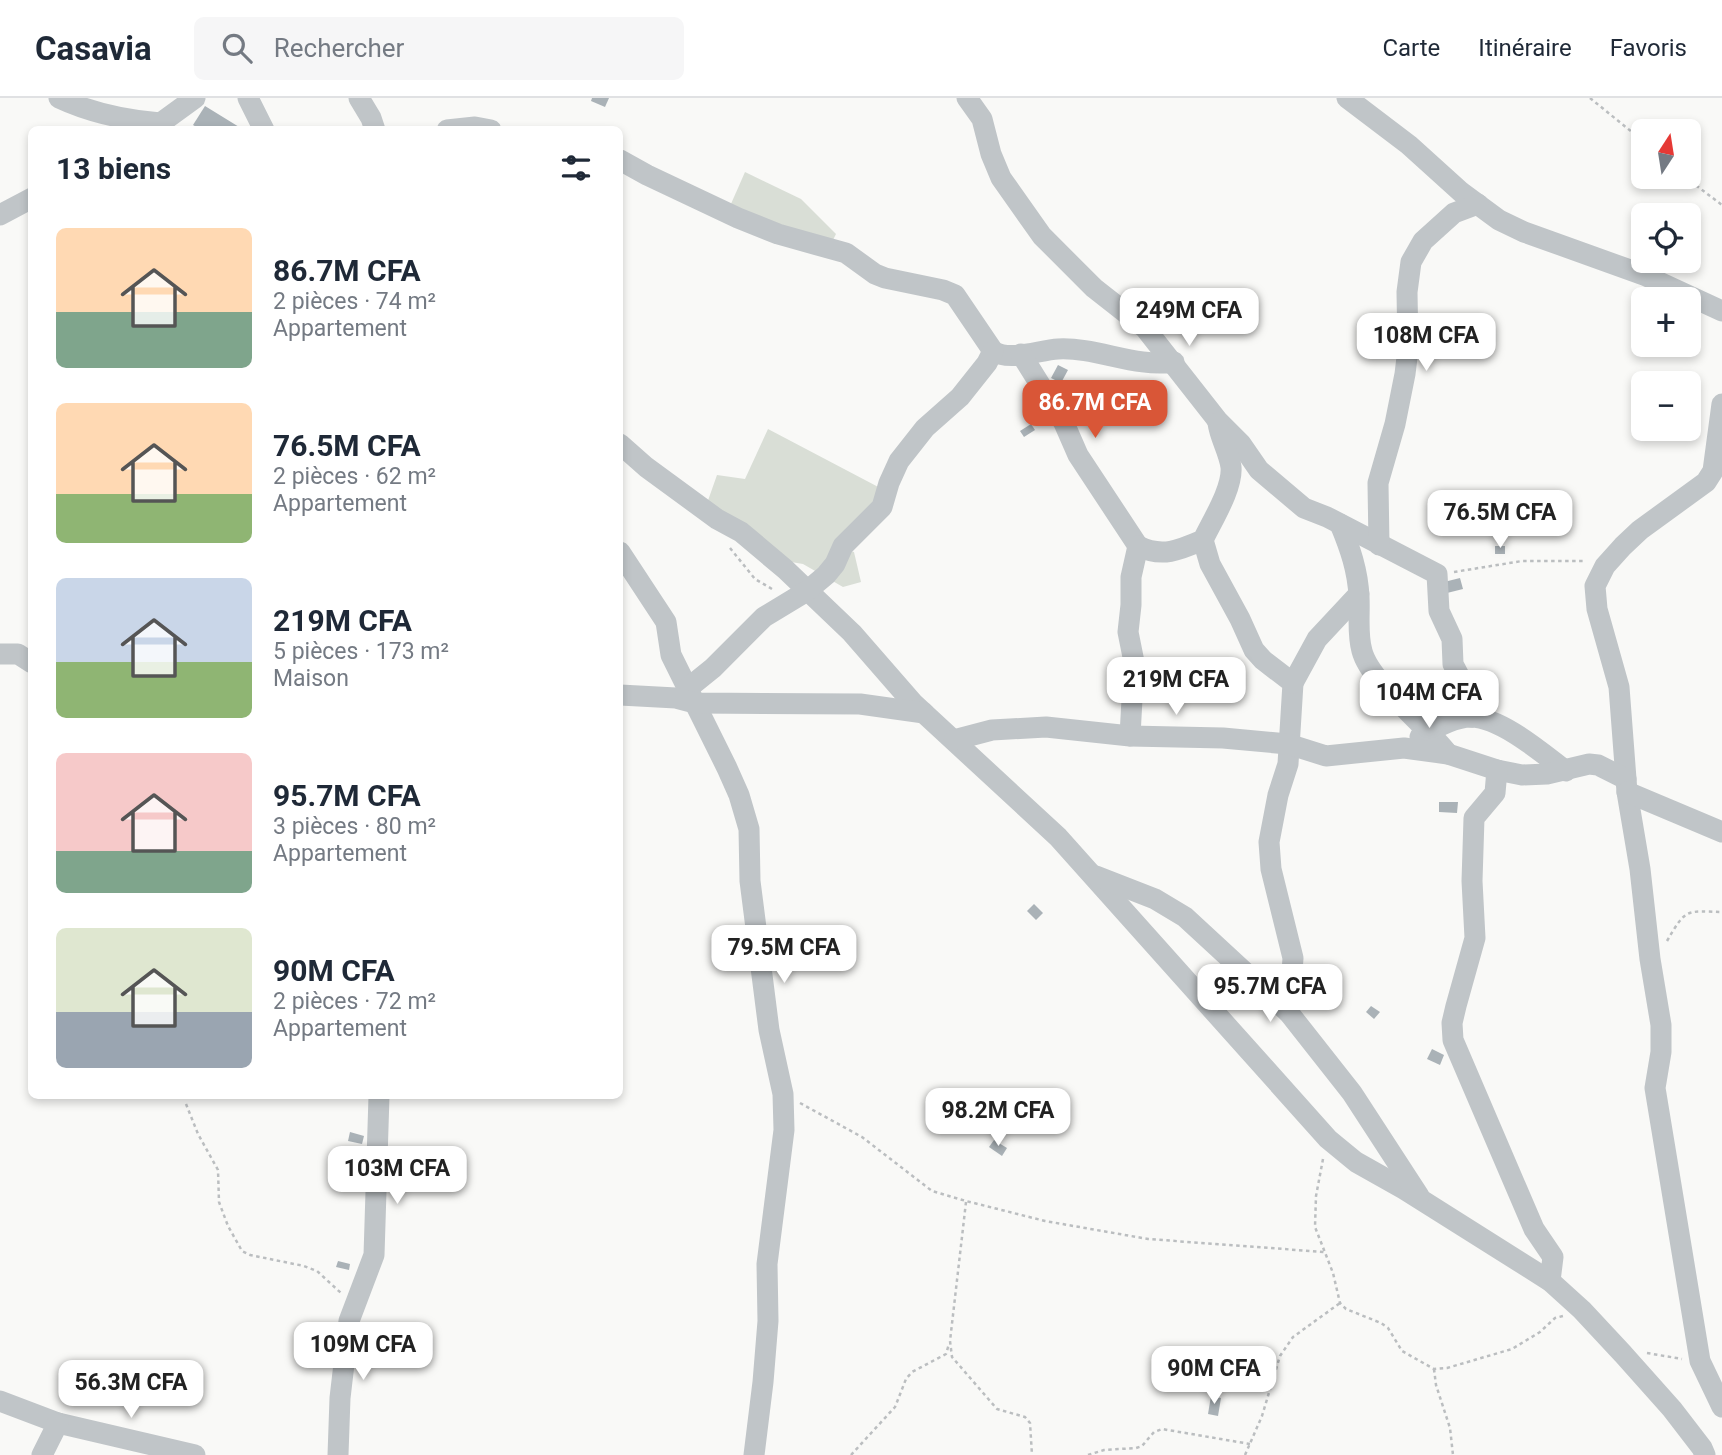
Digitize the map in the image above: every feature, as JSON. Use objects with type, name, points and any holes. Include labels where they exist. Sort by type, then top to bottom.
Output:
[{"type":"street","points":[[59,98],[86,111],[155,126],[195,98]]},
{"type":"street","points":[[247,98],[262,126]]},
{"type":"street","points":[[359,98],[374,126]]},
{"type":"street","points":[[967,98],[982,119],[990,154],[1001,177],[1042,236],[1094,288],[1145,328],[1218,421],[1241,444],[1259,470],[1284,494],[1304,508],[1437,574],[1439,611],[1452,639],[1453,664],[1467,691],[1472,717]]},
{"type":"street","points":[[1347,98],[1409,145],[1499,220],[1524,232],[1644,275],[1722,311]]},
{"type":"street","points":[[623,162],[738,218],[778,234],[846,253],[875,274],[954,295],[993,351],[998,354],[1059,349],[1145,362],[1174,362]]},
{"type":"street","points":[[3,209],[28,200]]},
{"type":"street","points":[[1379,545],[1378,483],[1395,424],[1405,374],[1408,349],[1407,292],[1412,262],[1423,241],[1454,212],[1478,204]]},
{"type":"street","points":[[691,696],[713,668],[764,617],[807,591],[835,564],[843,545],[882,507],[899,461],[925,428],[960,397],[987,363],[993,351]]},
{"type":"street","points":[[1021,354],[1064,424],[1078,455],[1138,546],[1149,551],[1173,552],[1203,540]]},
{"type":"street","points":[[1722,404],[1713,471],[1706,482],[1640,530],[1613,556],[1595,586],[1595,596],[1619,687],[1627,786],[1661,1025],[1661,1052],[1655,1088],[1700,1361],[1722,1407]]},
{"type":"street","points":[[1218,421],[1231,463],[1231,472],[1228,486],[1203,540],[1210,564],[1240,618],[1254,650],[1293,683]]},
{"type":"street","points":[[623,447],[717,519],[741,532],[785,569],[852,633],[905,695],[1058,838],[1328,1139],[1356,1162],[1550,1281],[1582,1310],[1672,1409],[1705,1455]]},
{"type":"street","points":[[1340,524],[1355,564],[1360,640],[1367,663],[1448,754]]},
{"type":"street","points":[[1130,736],[1134,662],[1128,632],[1131,576],[1138,546]]},
{"type":"street","points":[[623,557],[666,622],[671,655],[739,795],[749,829],[750,881],[769,1030],[783,1094],[784,1130],[767,1264],[767,1333],[754,1455]]},
{"type":"street","points":[[1289,1013],[1293,958],[1271,869],[1269,842],[1287,764],[1293,683],[1317,639],[1359,594]]},
{"type":"street","points":[[0,654],[18,654],[28,660]]},
{"type":"street","points":[[623,695],[860,704],[926,713]]},
{"type":"street","points":[[1404,748],[1430,731],[1472,717],[1494,724],[1520,738],[1566,771]]},
{"type":"street","points":[[954,740],[992,730],[1046,727],[1130,736],[1223,738],[1288,744],[1326,756],[1404,748],[1448,754],[1497,770],[1531,775],[1598,765],[1627,786],[1722,832]]},
{"type":"street","points":[[1497,770],[1495,793],[1474,818],[1472,881],[1475,938],[1452,1023],[1452,1040],[1534,1229],[1553,1257],[1550,1281]]},
{"type":"street","points":[[1091,874],[1155,899],[1185,917],[1289,1013],[1352,1093],[1423,1201]]},
{"type":"street","points":[[338,1455],[340,1398],[349,1321],[353,1304],[374,1255],[379,1099]]},
{"type":"street","points":[[0,1401],[58,1423],[195,1455]]},
{"type":"street","points":[[42,1455],[58,1423]]},
{"type":"path","points":[[1590,98],[1631,131]]},
{"type":"path","points":[[1701,189],[1722,205]]},
{"type":"path","points":[[1437,574],[1522,561],[1594,561],[1613,556]]},
{"type":"path","points":[[1651,969],[1681,917],[1691,911],[1722,912]]},
{"type":"path","points":[[783,1094],[862,1137],[932,1191],[966,1201],[1045,1221],[1148,1239],[1324,1252]]},
{"type":"path","points":[[186,1104],[198,1134],[218,1170],[219,1202],[242,1251],[317,1271],[353,1304]]},
{"type":"path","points":[[1328,1139],[1314,1212],[1315,1227],[1340,1303],[1346,1309],[1381,1322],[1388,1328],[1402,1351],[1434,1369],[1447,1368],[1512,1349],[1540,1332],[1556,1318],[1582,1310]]},
{"type":"path","points":[[966,1201],[950,1341],[951,1357],[997,1409],[1025,1417],[1030,1423],[1032,1455]]},
{"type":"path","points":[[1245,1455],[1262,1416],[1280,1356],[1293,1337],[1340,1303]]},
{"type":"path","points":[[851,1455],[895,1407],[906,1379],[912,1372],[946,1354],[950,1341]]},
{"type":"path","points":[[1643,1352],[1700,1361]]},
{"type":"path","points":[[1434,1369],[1436,1385],[1451,1428],[1453,1455]]},
{"type":"path","points":[[1087,1455],[1104,1450],[1142,1446],[1154,1432],[1162,1429],[1250,1444]]},
{"type":"shaded area","points":[[745,172],[801,199],[836,234],[829,248],[727,213]]},
{"type":"shaded area","points":[[768,429],[884,490],[838,548],[854,552],[861,582],[843,587],[803,564],[785,561],[705,509],[717,475],[745,479]]},
{"type":"building","points":[[592,98],[609,98],[605,107],[591,101]]},
{"type":"building","points":[[205,106],[238,126],[195,126]]},
{"type":"building","points":[[1058,365],[1068,370],[1061,383],[1051,378]]},
{"type":"building","points":[[1031,424],[1035,430],[1024,437],[1020,431]]},
{"type":"building","points":[[1495,546],[1505,546],[1505,554],[1495,554]]},
{"type":"building","points":[[1460,578],[1463,589],[1443,594],[1440,583]]},
{"type":"building","points":[[1439,802],[1458,802],[1457,813],[1439,812]]},
{"type":"building","points":[[1034,904],[1043,913],[1036,920],[1027,911]]},
{"type":"building","points":[[1371,1006],[1380,1012],[1374,1019],[1366,1012]]},
{"type":"building","points":[[1432,1049],[1444,1055],[1440,1065],[1427,1059]]},
{"type":"building","points":[[350,1132],[364,1136],[362,1144],[348,1141]]},
{"type":"building","points":[[994,1140],[1007,1148],[1002,1156],[989,1147]]},
{"type":"building","points":[[338,1261],[350,1264],[349,1270],[336,1267]]},
{"type":"building","points":[[1211,1396],[1221,1398],[1218,1416],[1208,1414]]}]
